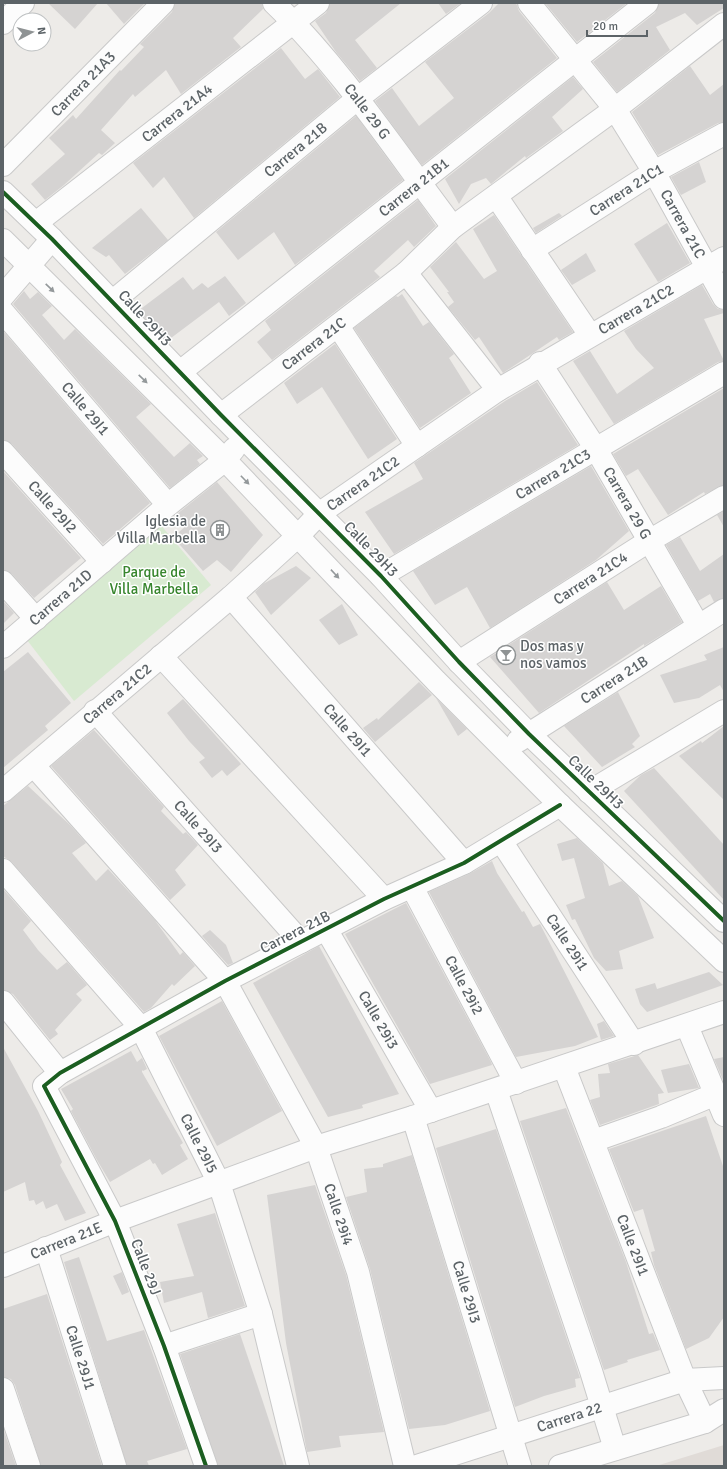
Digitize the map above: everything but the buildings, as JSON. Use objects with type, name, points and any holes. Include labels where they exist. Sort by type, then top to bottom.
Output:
[{"type":"street","points":[[3,23],[23,3]]},
{"type":"street","name":"Carrera 21A3","points":[[3,165],[163,3]]},
{"type":"street","name":"Calle 29 G","points":[[274,3],[294,22],[357,99],[453,227]]},
{"type":"street","name":"Carrera 21A4","points":[[36,223],[318,3]]},
{"type":"street","name":"Carrera 21B","points":[[113,301],[357,99],[481,3]]},
{"type":"street","name":"Carrera 21C","points":[[529,3],[616,109],[654,172],[716,263],[724,298]]},
{"type":"street","name":"Carrera 21B1","points":[[180,372],[647,3]]},
{"type":"street","name":"Carrera 21C","points":[[221,415],[406,273],[453,227],[616,109],[724,24]]},
{"type":"street","name":"Carrera 21C1","points":[[532,250],[654,172],[724,134]]},
{"type":"street","name":"Calle 29H3","points":[[3,192],[52,239],[221,415],[320,513],[381,576],[459,662],[529,734],[724,921]]},
{"type":"street","points":[[496,196],[590,335]]},
{"type":"street","points":[[3,296],[52,239]]},
{"type":"street","points":[[3,240],[225,460],[436,681],[560,805],[724,961]]},
{"type":"street","name":"Carrera 21C2","points":[[3,791],[34,766],[95,710],[231,597],[298,536],[320,513],[498,390],[540,363],[716,263]]},
{"type":"street","points":[[406,273],[498,390]]},
{"type":"street","name":"Calle 29I1","points":[[3,312],[168,505]]},
{"type":"street","points":[[338,326],[417,446]]},
{"type":"street","name":"Carrera 29 G","points":[[540,363],[596,448],[698,625]]},
{"type":"street","name":"Carrera 21C3","points":[[381,576],[724,372]]},
{"type":"street","name":"Carrera 21D","points":[[3,647],[168,505],[225,460],[244,438]]},
{"type":"street","name":"Calle 29I2","points":[[3,452],[102,562]]},
{"type":"street","name":"Carrera 21C4","points":[[459,662],[649,541],[724,498]]},
{"type":"street","points":[[3,582],[36,619]]},
{"type":"street","name":"Calle 29I1","points":[[231,597],[464,863]]},
{"type":"street","name":"Carrera 21B","points":[[505,750],[698,625],[724,610]]},
{"type":"street","points":[[161,656],[384,900]]},
{"type":"street","name":"Calle 29I3","points":[[95,710],[301,942]]},
{"type":"street","points":[[589,792],[724,711]]},
{"type":"street","points":[[34,766],[225,981]]},
{"type":"street","name":"Carrera 21B","points":[[52,1080],[140,1028],[225,981],[384,900],[464,863],[560,805]]},
{"type":"street","name":"Calle 29i1","points":[[501,841],[634,1044]]},
{"type":"street","name":"Calle 29I5","points":[[3,870],[140,1028],[219,1183],[260,1314],[298,1466]]},
{"type":"street","name":"Calle 29i2","points":[[412,887],[516,1083]]},
{"type":"street","name":"Calle 29i3","points":[[326,929],[422,1114]]},
{"type":"street","name":"Calle 29i4","points":[[225,981],[316,1147],[358,1272],[405,1466]]},
{"type":"street","name":"Calle 29J","points":[[3,1002],[52,1080],[116,1221],[164,1346],[206,1466]]},
{"type":"street","name":"Carrera 21E","points":[[3,1266],[116,1221],[316,1147],[496,1090],[687,1026],[724,1012]]},
{"type":"street","points":[[593,1141],[661,1117],[721,1104],[687,1026]]},
{"type":"street","name":"Calle 29I1","points":[[564,1067],[684,1380],[704,1422]]},
{"type":"street","points":[[496,1090],[603,1407],[614,1450]]},
{"type":"street","name":"Calle 29I3","points":[[422,1114],[520,1466]]},
{"type":"street","name":"Calle 29J1","points":[[46,1248],[115,1466]]},
{"type":"street","points":[[164,1346],[260,1314]]},
{"type":"street","name":"Carrera 22","points":[[417,1466],[684,1380],[724,1378]]},
{"type":"street","points":[[3,1389],[29,1466]]},
{"type":"street","points":[[560,1466],[704,1422],[724,1410]]},
{"type":"shaded area","points":[[724,1445],[724,1466],[656,1466]]},
{"type":"green space","name":"Parque de Villa Marbella","points":[[159,523],[211,585],[74,701],[27,640]]},
{"type":"cycle path","points":[[3,192],[52,239],[221,415],[381,576],[459,662],[529,734],[724,921]]},
{"type":"cycle path","points":[[206,1466],[164,1346],[115,1221],[44,1086],[60,1073],[225,981],[384,899],[464,863],[560,805]]},
{"type":"place","name":"Iglesia de Villa Marbella","points":[[220,530]]},
{"type":"place","name":"Dos mas y nos vamos","points":[[506,655]]}]
